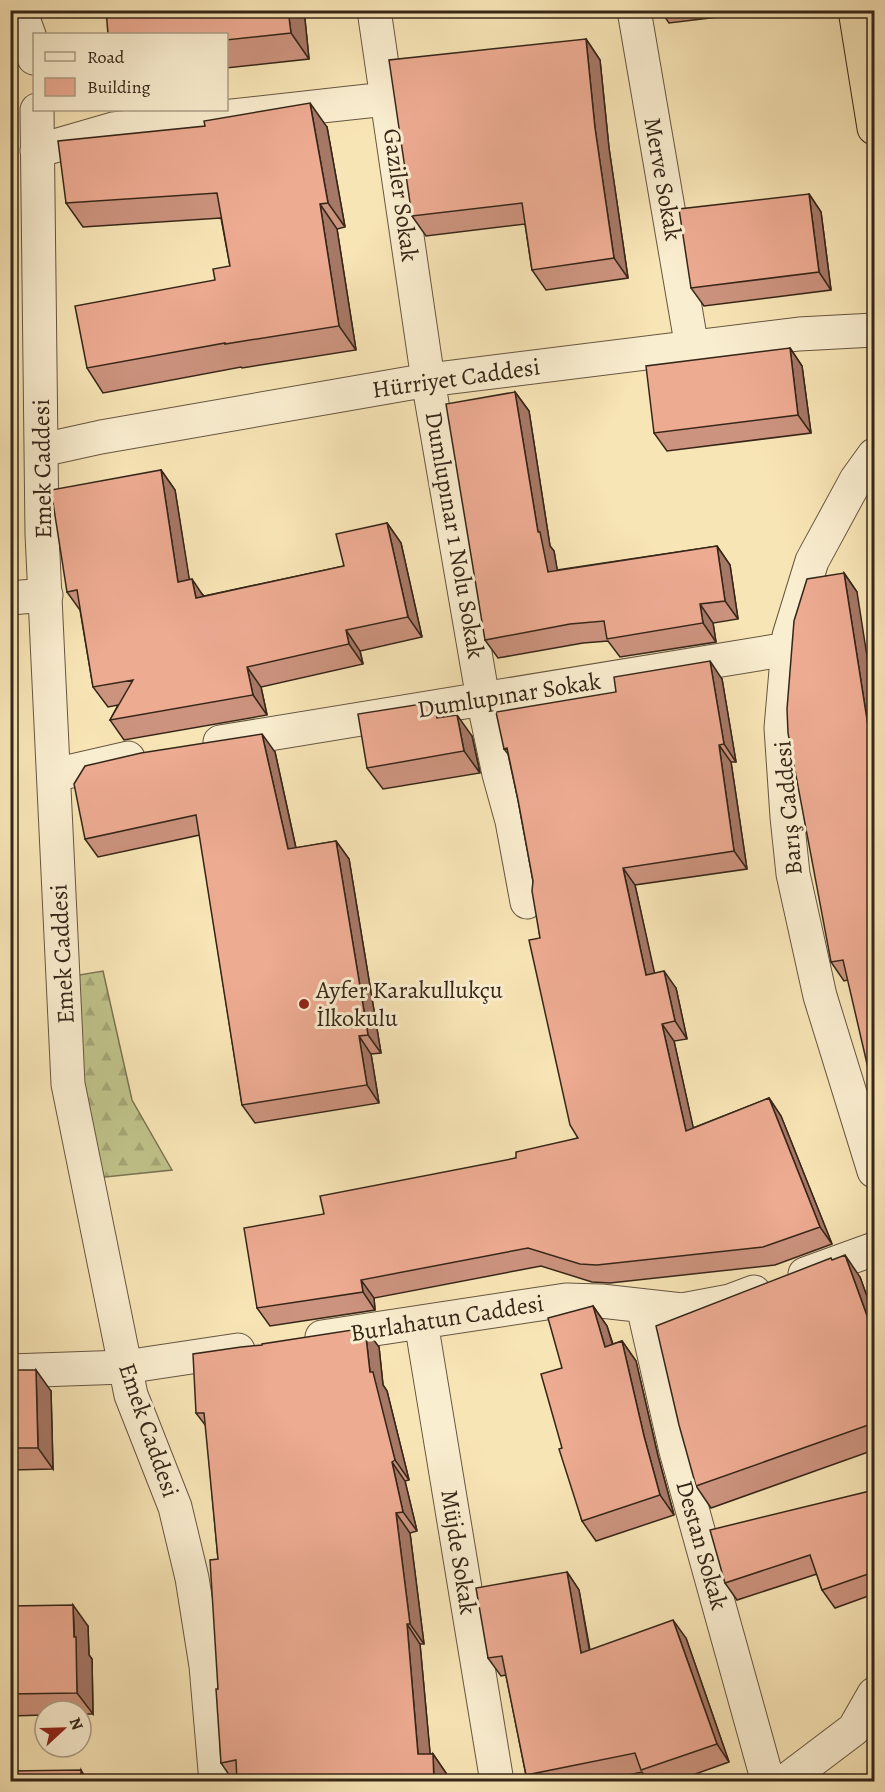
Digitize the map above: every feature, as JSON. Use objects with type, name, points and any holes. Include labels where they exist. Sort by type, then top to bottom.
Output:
[{"type":"highway","points":[[855,10],[874,128]]},
{"type":"street","points":[[20,10],[33,53]]},
{"type":"street","name":"Gaziler Sokak","points":[[374,10],[428,380]]},
{"type":"street","name":"Merve Sokak","points":[[634,10],[692,348]]},
{"type":"street","points":[[37,151],[113,129],[386,99]]},
{"type":"street","name":"Emek Caddesi","points":[[37,111],[42,534],[68,1084],[131,1395],[175,1507],[192,1578],[206,1666],[216,1782]]},
{"type":"street","name":"Hürriyet Caddesi","points":[[42,450],[101,437],[428,380],[799,334],[874,330]]},
{"type":"street","name":"Dumlupınar 1 Nolu Sokak","points":[[428,380],[483,699],[498,774],[512,820],[527,902]]},
{"type":"street","name":"Barış Caddesi","points":[[874,455],[856,480],[812,561],[789,636],[781,728],[793,874],[820,996],[874,1171]]},
{"type":"street","points":[[10,598],[46,596]]},
{"type":"street","name":"Dumlupınar Sokak","points":[[196,745],[788,649]]},
{"type":"street","points":[[54,775],[162,751]]},
{"type":"street","name":"Burlahatun Caddesi","points":[[10,1371],[124,1367],[566,1300],[601,1301],[682,1310],[730,1301],[874,1249]]},
{"type":"street","name":"Destan Sokak","points":[[643,1306],[676,1450],[768,1782]]},
{"type":"street","name":"Müjde Sokak","points":[[422,1322],[497,1782]]},
{"type":"street","points":[[784,1782],[854,1729],[874,1694]]},
{"type":"green space","points":[[103,971],[132,1100],[172,1170],[86,1179],[67,977]]},
{"type":"building","points":[[106,10],[288,10],[291,33],[228,40],[228,33],[108,33]]},
{"type":"building","points":[[586,39],[595,128],[614,258],[532,270],[522,203],[412,216],[389,60]]},
{"type":"building","points":[[310,103],[328,203],[320,204],[339,326],[225,343],[87,368],[75,306],[215,280],[213,269],[230,266],[217,193],[66,203],[58,141],[205,126],[204,121]]},
{"type":"building","points":[[809,194],[819,272],[691,288],[679,209]]},
{"type":"building","points":[[790,348],[798,415],[654,433],[646,366]]},
{"type":"building","points":[[515,392],[538,532],[540,532],[548,572],[717,546],[725,601],[700,604],[703,623],[607,639],[604,621],[570,624],[485,640],[446,404]]},
{"type":"building","points":[[161,470],[178,582],[192,579],[196,598],[344,566],[336,534],[387,523],[408,617],[346,630],[349,644],[247,667],[253,695],[110,720],[133,680],[93,687],[77,590],[67,592],[51,490]]},
{"type":"building","points":[[844,573],[874,764],[874,1094],[843,960],[831,962],[788,733],[787,709],[794,621],[807,579]]},
{"type":"building","points":[[710,661],[724,744],[719,745],[734,851],[623,868],[646,975],[664,971],[675,1021],[662,1024],[686,1131],[769,1098],[820,1227],[763,1247],[597,1265],[580,1264],[528,1248],[361,1280],[363,1292],[257,1308],[244,1228],[324,1214],[320,1196],[516,1158],[516,1152],[578,1138],[570,1125],[529,940],[540,938],[532,891],[533,881],[507,748],[504,749],[496,712],[616,692],[614,677]]},
{"type":"building","points":[[434,702],[437,718],[457,715],[464,751],[367,768],[358,714]]},
{"type":"building","points":[[262,734],[288,849],[336,841],[368,1035],[359,1036],[367,1085],[242,1105],[196,815],[85,839],[74,784],[85,766],[141,753]]},
{"type":"building","points":[[845,1255],[874,1335],[874,1423],[696,1486],[656,1326],[831,1258],[832,1260]]},
{"type":"building","points":[[593,1306],[605,1347],[622,1341],[660,1495],[582,1521],[559,1449],[562,1448],[541,1374],[562,1368],[548,1318]]},
{"type":"building","points":[[365,1328],[370,1372],[373,1372],[395,1460],[392,1462],[403,1512],[396,1513],[410,1624],[407,1624],[418,1754],[433,1754],[434,1782],[237,1782],[236,1760],[221,1763],[210,1560],[218,1559],[204,1413],[196,1413],[193,1354]]},
{"type":"building","points":[[10,1370],[36,1370],[38,1448],[10,1448]]},
{"type":"building","points":[[874,1490],[874,1572],[822,1590],[810,1555],[725,1583],[710,1530]]},
{"type":"building","points":[[567,1572],[581,1653],[673,1620],[717,1744],[641,1770],[635,1753],[526,1775],[502,1656],[488,1658],[476,1588]]},
{"type":"building","points":[[73,1605],[77,1693],[10,1694],[10,1606]]},
{"type":"building","points":[[81,1770],[81,1782],[10,1782],[10,1771]]},
{"type":"place","name":"Ayfer Karakullukçu İlkokulu","points":[[304,1004]]}]
